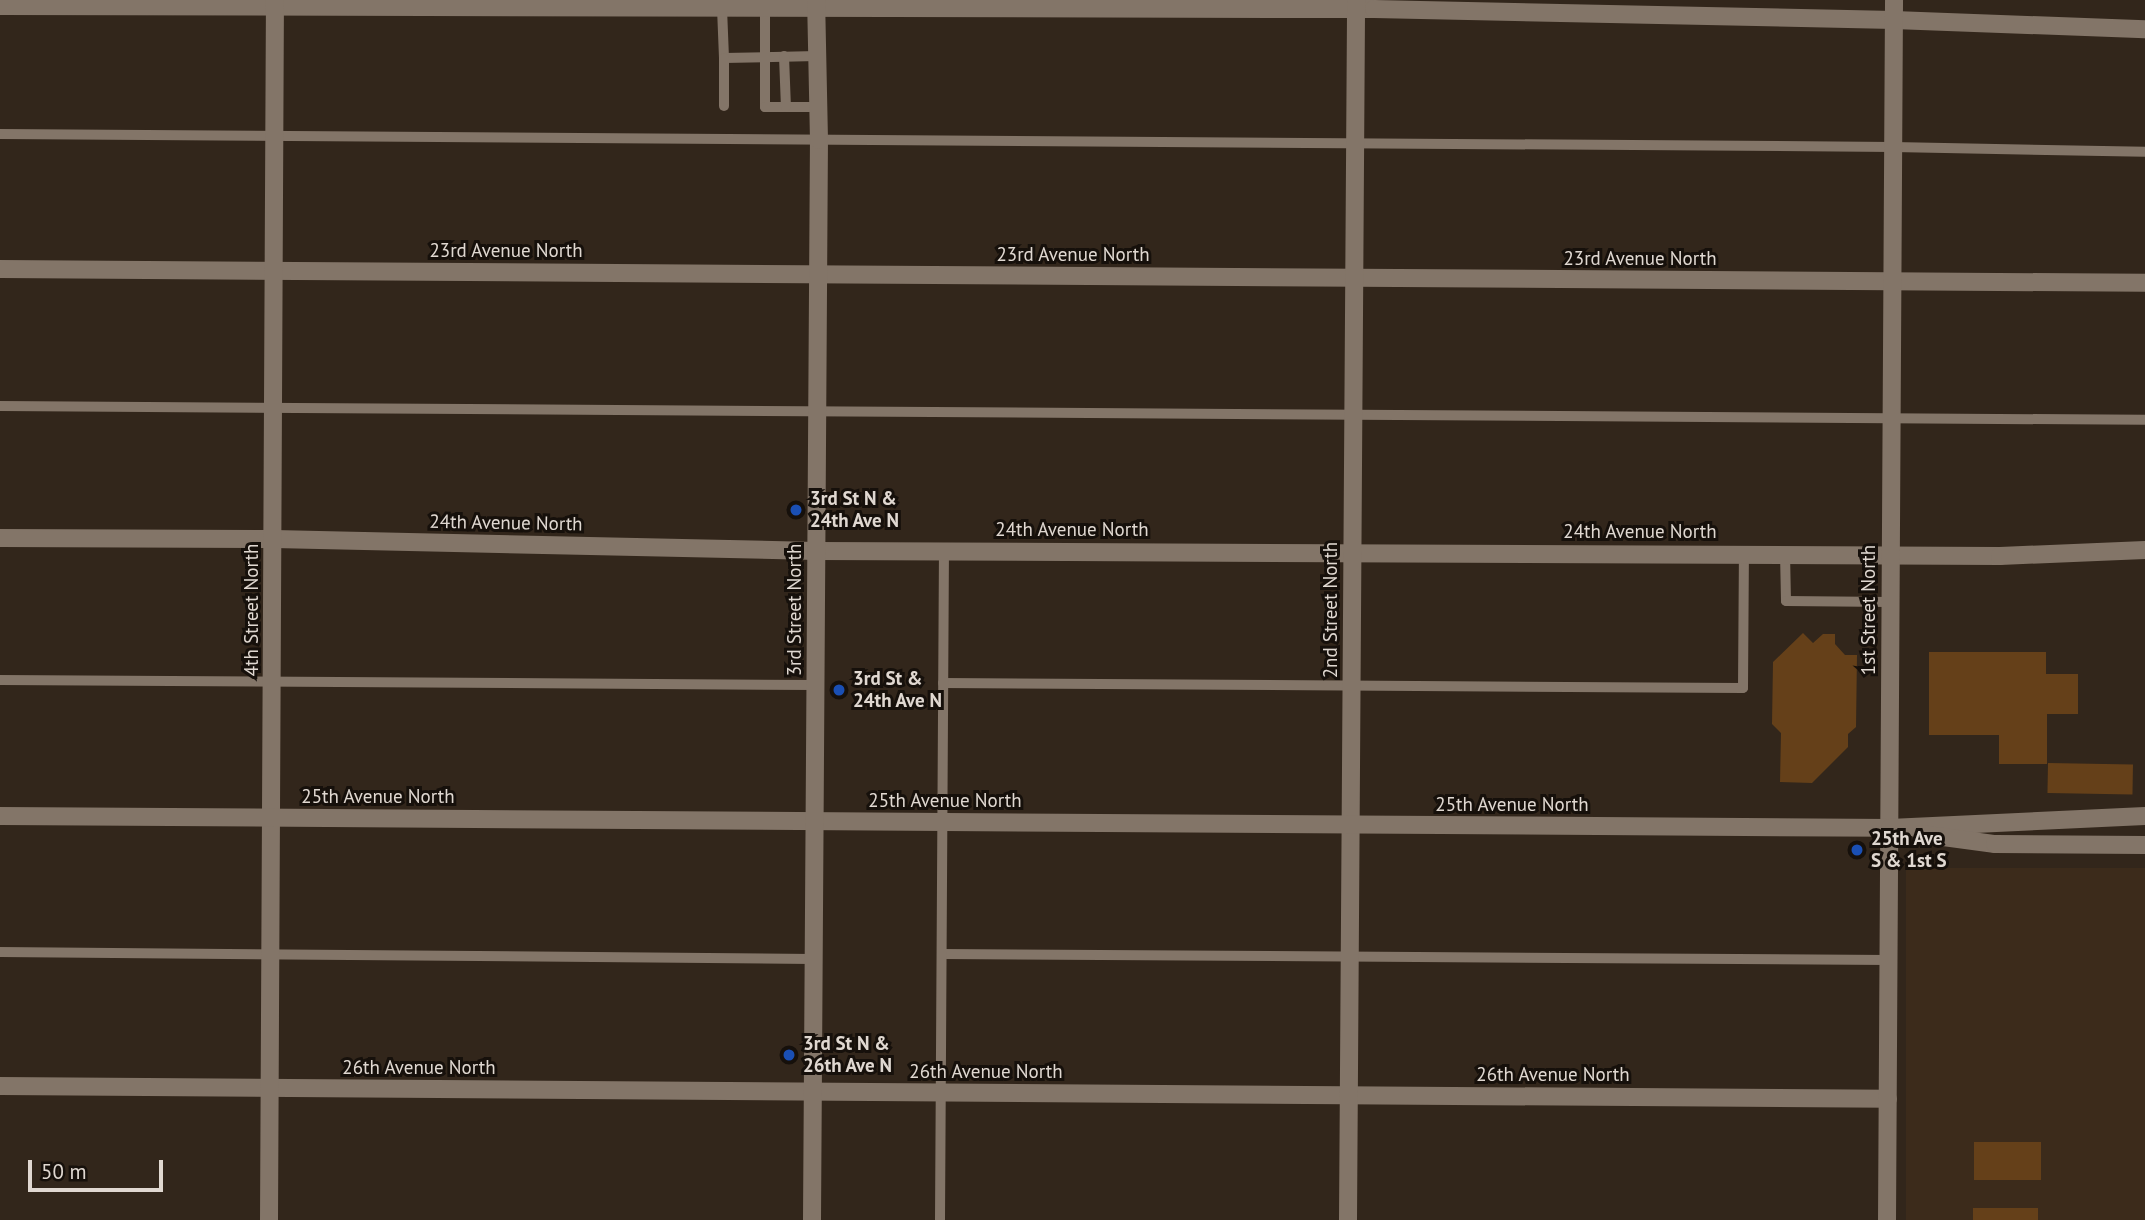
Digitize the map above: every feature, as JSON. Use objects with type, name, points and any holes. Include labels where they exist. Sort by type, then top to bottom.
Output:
[{"type":"street","name":"1st Street North","points":[[1886,1220],[1894,0]]},
{"type":"street","points":[[0,6],[274,3],[722,8],[816,4],[1356,5],[2145,29]]},
{"type":"street","name":"4th Street North","points":[[269,1220],[276,136],[274,3]]},
{"type":"street","name":"3rd Street North","points":[[812,1220],[819,140],[816,4]]},
{"type":"street","name":"2nd Street North","points":[[1348,1220],[1356,5]]},
{"type":"street","name":"23rd Avenue North","points":[[0,269],[2145,283]]},
{"type":"street","name":"24th Avenue North","points":[[0,538],[274,539],[816,551],[1352,551],[2000,556],[2145,550]]},
{"type":"street","name":"25th Avenue North","points":[[0,816],[1890,828],[2145,816]]},
{"type":"street","name":"25th Avenue North","points":[[1890,828],[1995,844],[2145,845]]},
{"type":"street","name":"26th Avenue North","points":[[0,1086],[1888,1099]]},
{"type":"lane","points":[[722,8],[724,106]]},
{"type":"lane","points":[[765,8],[765,107],[818,107]]},
{"type":"lane","points":[[784,56],[786,107]]},
{"type":"lane","points":[[724,58],[817,56]]},
{"type":"lane","points":[[0,134],[1893,147],[2145,152]]},
{"type":"lane","points":[[0,406],[2145,420]]},
{"type":"lane","points":[[940,1220],[944,551]]},
{"type":"lane","points":[[943,683],[1743,688],[1744,553]]},
{"type":"lane","points":[[1785,553],[1786,601],[1890,602]]},
{"type":"lane","points":[[0,680],[815,685]]},
{"type":"lane","points":[[0,952],[813,958]]},
{"type":"lane","points":[[942,954],[1888,960]]},
{"type":"shaded area","points":[[1906,868],[2145,868],[2145,1220],[1906,1220]]},
{"type":"building","points":[[1803,633],[1813,643],[1823,634],[1835,634],[1835,644],[1845,655],[1857,655],[1856,727],[1848,734],[1848,747],[1812,783],[1780,782],[1781,733],[1772,724],[1773,662]]},
{"type":"building","points":[[1929,652],[2046,652],[2046,674],[2078,674],[2078,714],[2047,714],[2047,764],[1999,764],[1999,735],[1929,735]]},
{"type":"building","points":[[2048,763],[2133,764],[2132,794],[2047,793]]},
{"type":"building","points":[[1974,1142],[2041,1142],[2041,1180],[1974,1180]]},
{"type":"building","points":[[1973,1208],[2038,1208],[2038,1220],[1973,1220]]},
{"type":"place","name":"3rd St N & 24th Ave N","points":[[796,510]]},
{"type":"place","name":"3rd St & 24th Ave N","points":[[839,690]]},
{"type":"place","name":"25th Ave S & 1st S","points":[[1857,850]]},
{"type":"place","name":"3rd St N & 26th Ave N","points":[[789,1055]]}]
